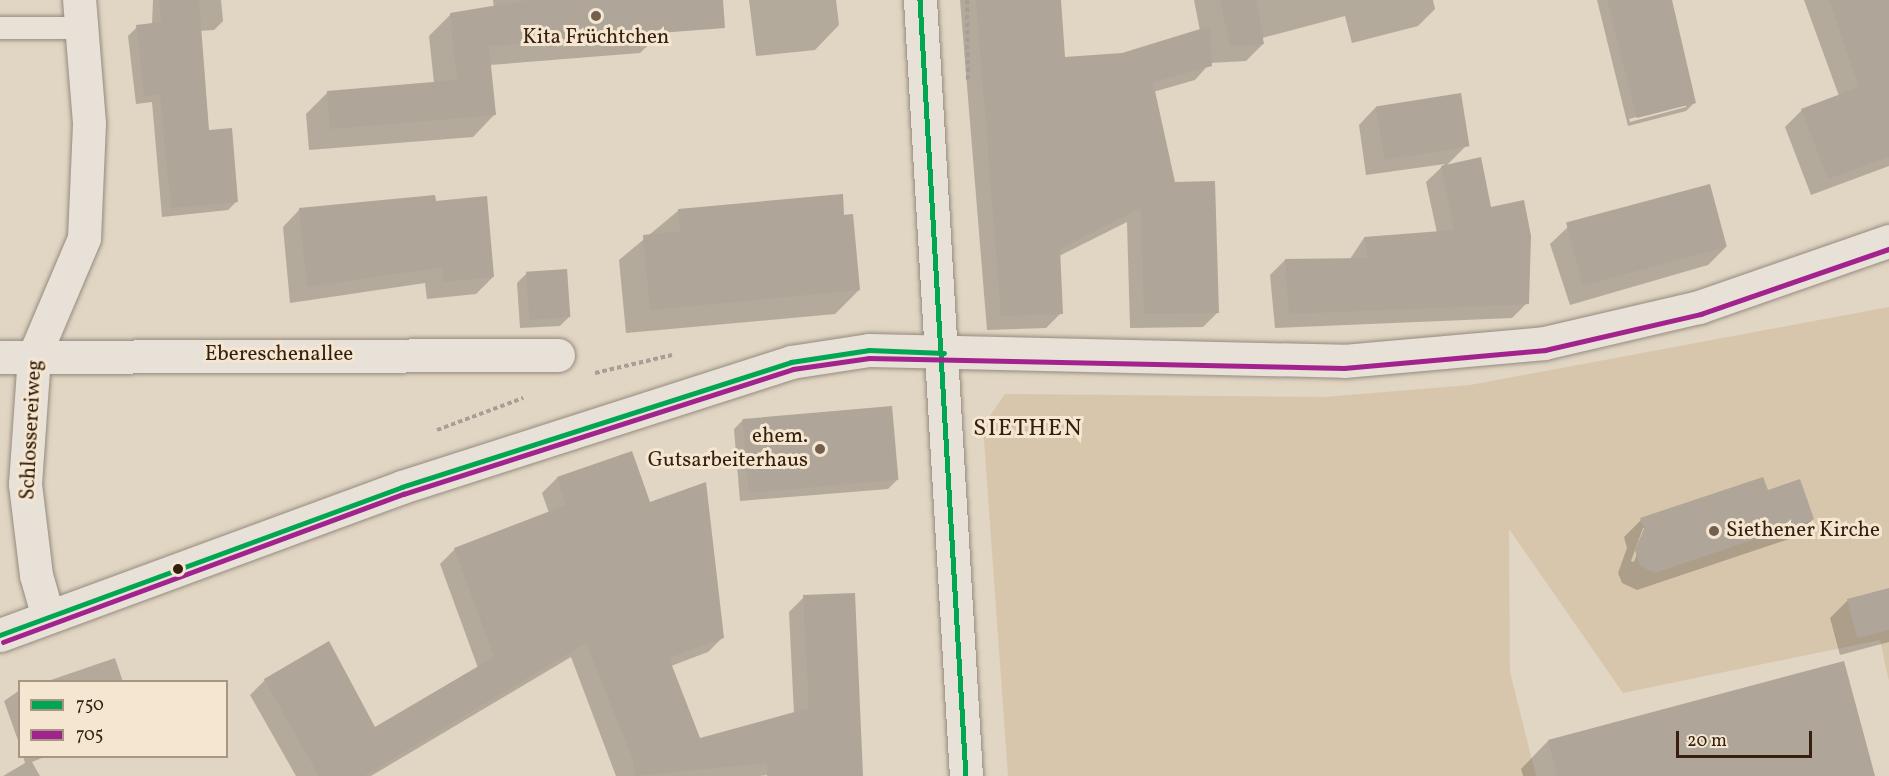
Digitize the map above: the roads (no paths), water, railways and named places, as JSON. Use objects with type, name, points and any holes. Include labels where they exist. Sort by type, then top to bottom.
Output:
[{"type":"main road","points":[[920,0],[944,352],[966,776]]},
{"type":"main road","name":"Schlossereiweg","points":[[48,616],[36,575],[25,484],[34,356],[84,238],[89,123],[81,14]]},
{"type":"main road","points":[[0,635],[402,487],[791,362],[869,350],[1344,361],[1544,343],[1699,307],[1889,241]]},
{"type":"main road","name":"Ebereschenallee","points":[[0,357],[558,355]]},
{"type":"lane","points":[[0,28],[81,14]]},
{"type":"place","name":"Kita Früchtchen","points":[[596,16]]},
{"type":"place","name":"ehem. Gutsarbeiterhaus","points":[[820,449]]},
{"type":"place","name":"Siethener Kirche","points":[[1714,531]]},
{"type":"district","name":"SIETHEN","points":[[1028,430]]}]
